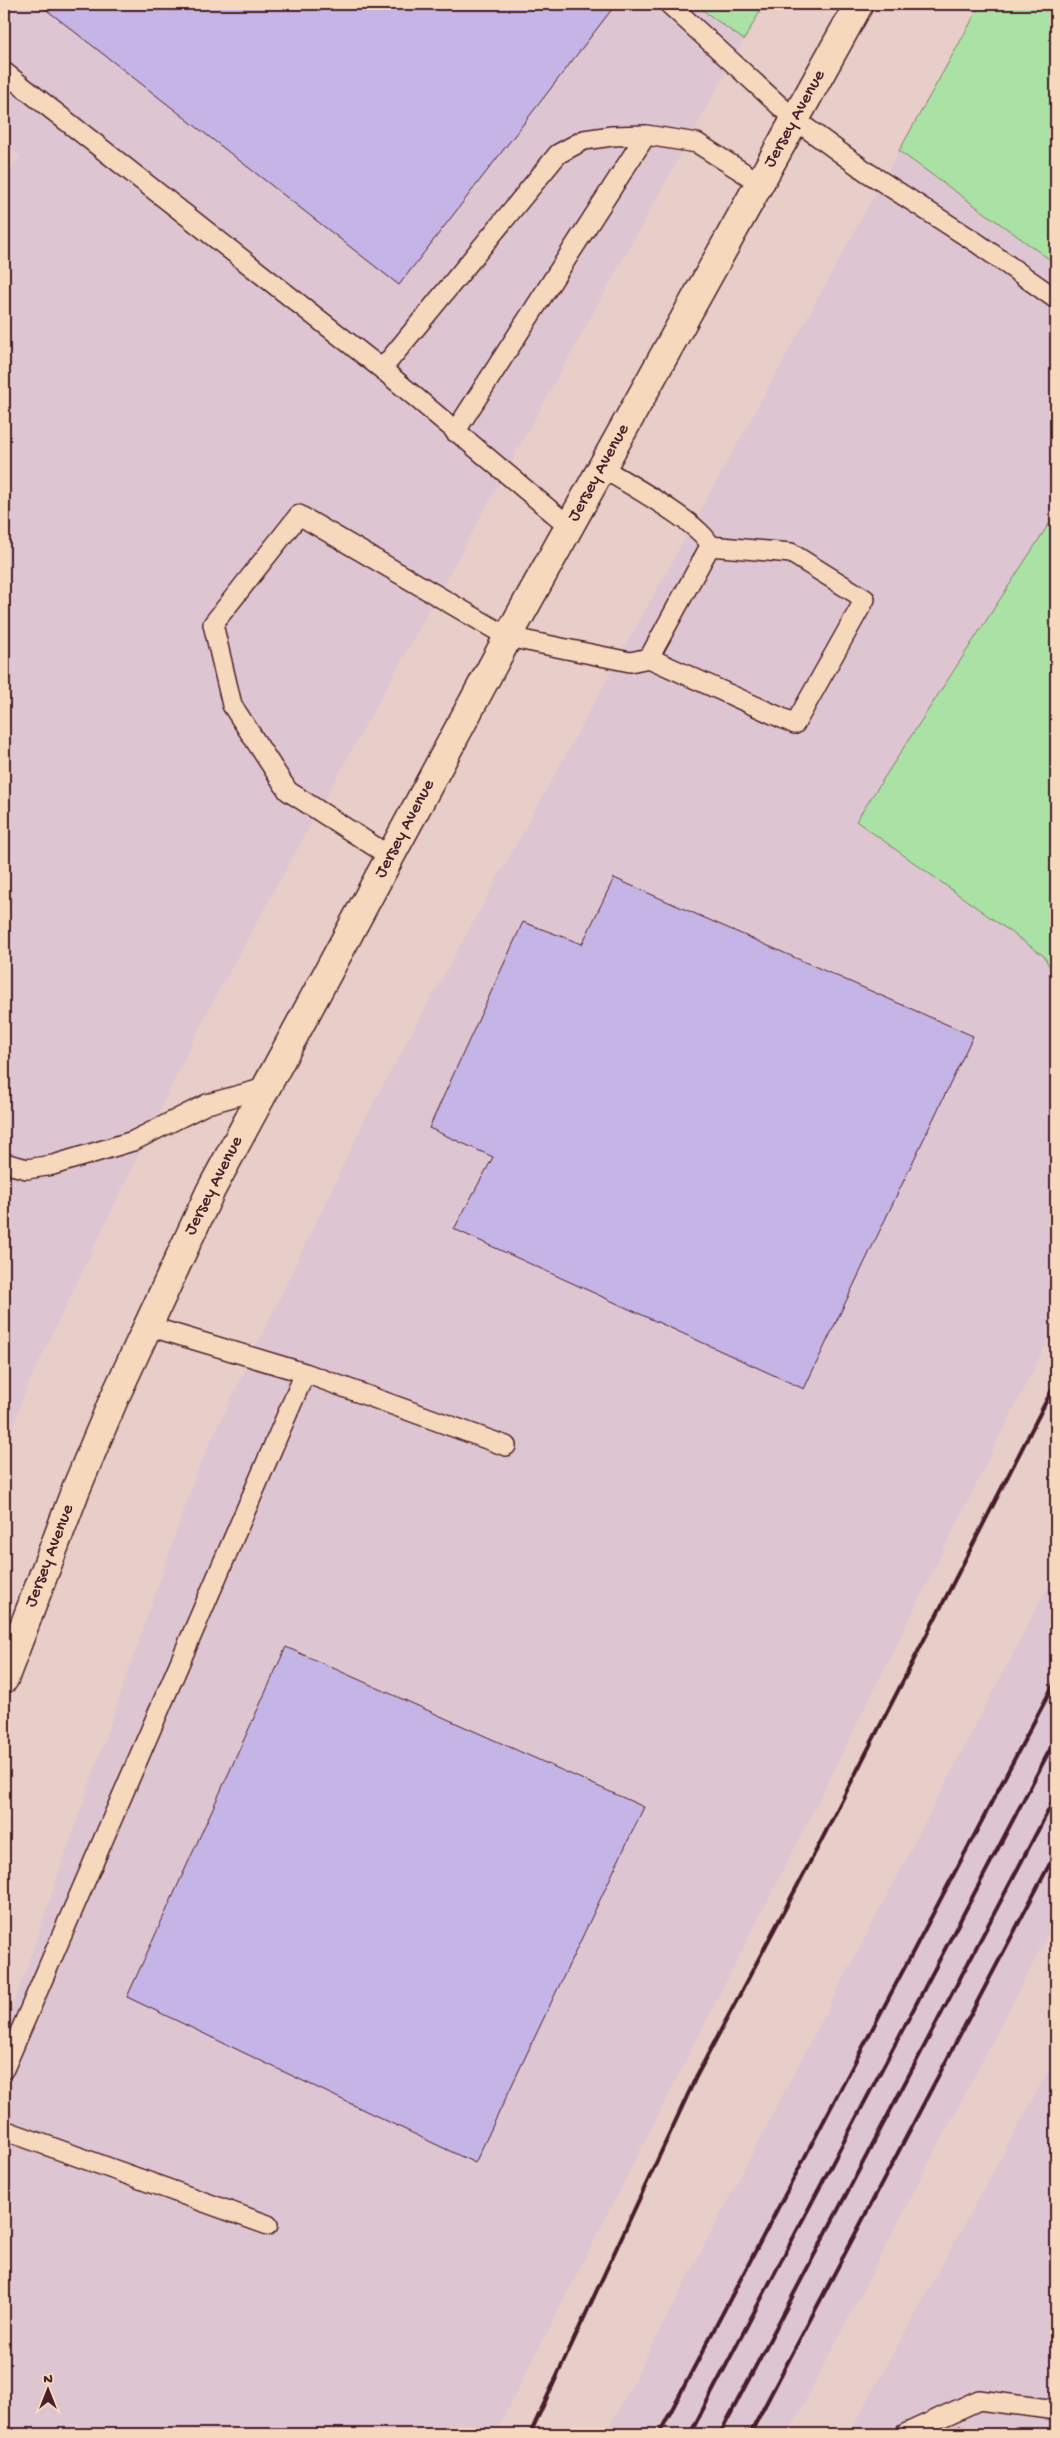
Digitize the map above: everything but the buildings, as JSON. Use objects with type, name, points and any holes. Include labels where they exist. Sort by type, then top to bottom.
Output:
[{"type":"main road","name":"Jersey Avenue","points":[[4,1679],[76,1488],[211,1190],[264,1088],[508,638],[859,4]]},
{"type":"lane","points":[[669,4],[794,119],[867,172],[977,243],[1056,299]]},
{"type":"lane","points":[[4,72],[382,369],[570,527]]},
{"type":"lane","points":[[382,369],[558,154],[584,140],[612,136],[646,135],[697,142],[760,183]]},
{"type":"lane","points":[[455,432],[646,135]]},
{"type":"lane","points":[[602,468],[684,519],[703,534],[710,546]]},
{"type":"lane","points":[[390,857],[288,791],[232,705],[213,624],[299,515],[508,638],[630,662],[649,658],[796,724],[864,599],[791,552],[710,546]]},
{"type":"lane","points":[[649,658],[710,546]]},
{"type":"lane","points":[[4,1163],[27,1169],[62,1162],[133,1141],[207,1104],[264,1088]]},
{"type":"lane","points":[[148,1326],[305,1373],[506,1446]]},
{"type":"lane","points":[[4,2070],[305,1373]]},
{"type":"lane","points":[[4,2130],[268,2225]]},
{"type":"lane","points":[[905,2434],[979,2400],[1056,2410]]},
{"type":"shaded area","points":[[4,4],[694,4],[744,40],[206,1014],[26,1389],[4,1453],[4,179],[20,157],[4,143]]},
{"type":"shaded area","points":[[899,151],[1056,264],[1056,513],[856,821],[1044,956],[1056,979],[1056,1324],[814,1810],[495,2434],[4,2434],[4,2033],[199,1466],[372,1105]]},
{"type":"shaded area","points":[[1056,1571],[1056,1919],[788,2434],[606,2434]]},
{"type":"shaded area","points":[[1056,2057],[1056,2434],[849,2434]]},
{"type":"green space","points":[[694,4],[764,4],[744,40]]},
{"type":"green space","points":[[981,4],[1056,4],[1056,264],[899,151]]},
{"type":"green space","points":[[1056,513],[1056,979],[1044,956],[856,821]]},
{"type":"railway","points":[[530,2434],[696,2077],[819,1845],[1056,1382]]},
{"type":"railway","points":[[659,2434],[1056,1680]]},
{"type":"railway","points":[[690,2434],[1056,1738]]},
{"type":"railway","points":[[720,2434],[1056,1796]]},
{"type":"railway","points":[[750,2434],[1056,1852]]}]
